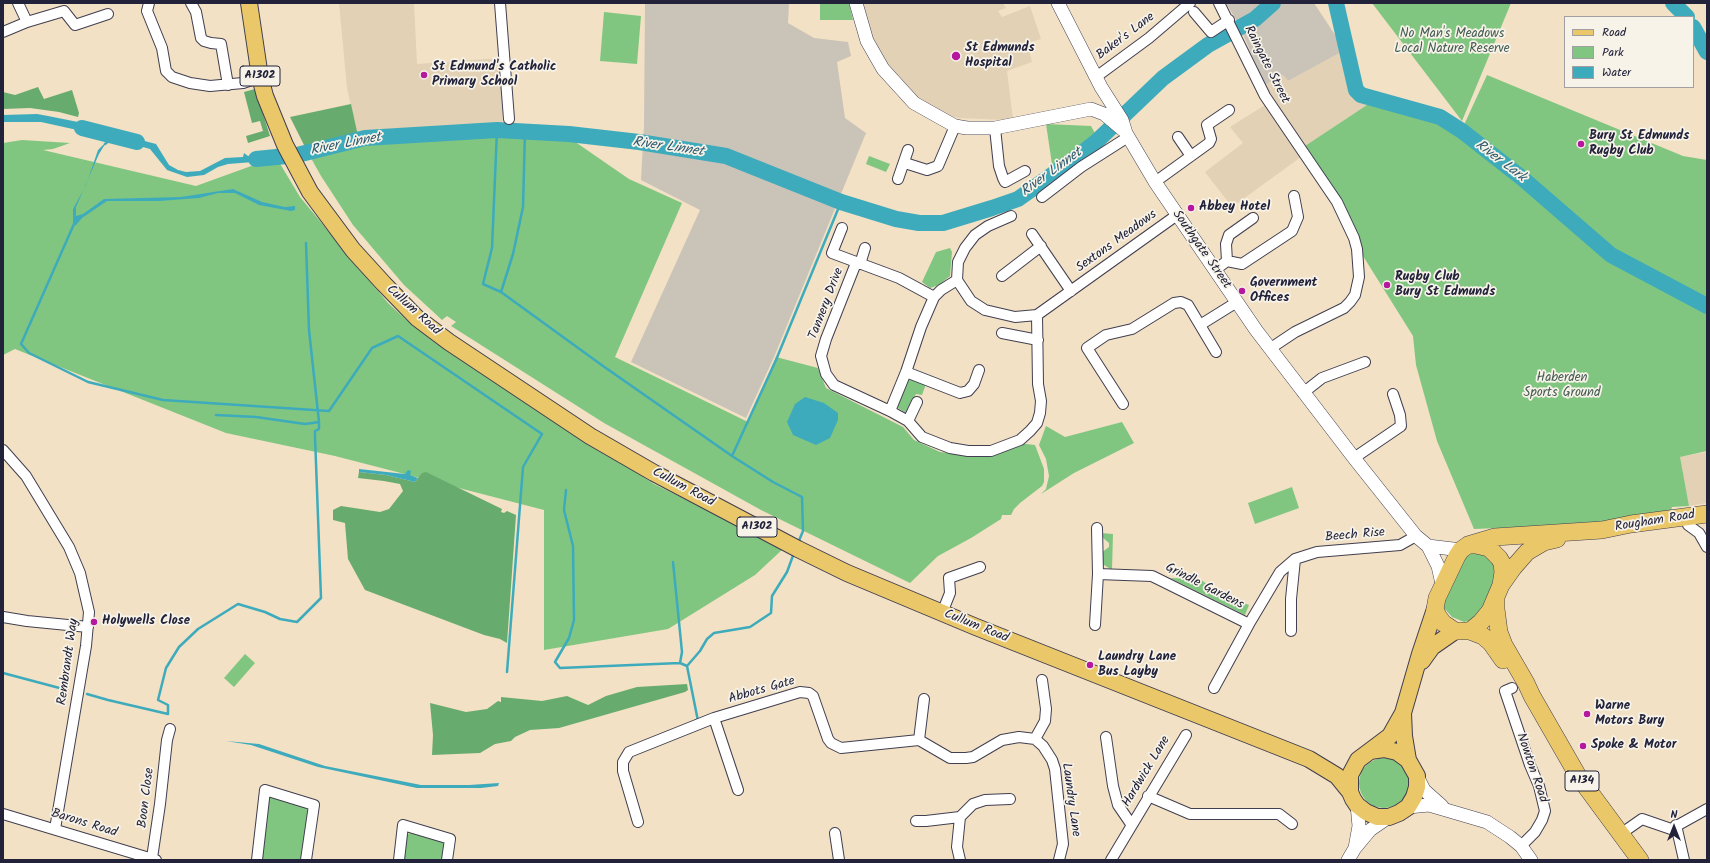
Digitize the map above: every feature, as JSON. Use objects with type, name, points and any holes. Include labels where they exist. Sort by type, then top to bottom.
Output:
[{"type":"highway","name":"Rougham Road","points":[[1578,533],[1707,514]]},
{"type":"highway","name":"Rougham Road","points":[[1602,530],[1631,532],[1707,522]]},
{"type":"highway","points":[[1578,533],[1544,542],[1536,546],[1522,557],[1499,592],[1490,611],[1481,622],[1463,631],[1443,623],[1438,616],[1435,609],[1442,584],[1465,548],[1495,537],[1578,533]]},
{"type":"highway","points":[[1465,548],[1476,545],[1488,548],[1499,558],[1502,563],[1503,572],[1499,592]]},
{"type":"highway","name":"A134","points":[[1499,592],[1496,617],[1499,632],[1504,645],[1578,776],[1622,833],[1640,860]]},
{"type":"highway","name":"A134","points":[[1463,631],[1482,636],[1491,643],[1521,685],[1532,696]]},
{"type":"main road","name":"Cullum Road","points":[[249,3],[260,77],[265,96],[285,145],[314,198],[353,250],[417,318],[449,342],[590,436],[654,473],[805,552],[942,613],[1309,759],[1337,776],[1354,799]]},
{"type":"main road","name":"Cullum Road","points":[[1309,759],[1342,764],[1364,756],[1390,736],[1403,712],[1435,609]]},
{"type":"main road","name":"Cullum Road","points":[[1418,666],[1432,647],[1463,631]]},
{"type":"main road","name":"Cullum Road","points":[[1403,712],[1404,736],[1408,760]]},
{"type":"main road","points":[[1384,749],[1397,752],[1408,760],[1417,776],[1416,792],[1408,807],[1399,813],[1389,816],[1377,816],[1366,812],[1354,799],[1350,775],[1364,756],[1384,749]]},
{"type":"street","points":[[18,3],[27,22]]},
{"type":"street","points":[[191,3],[196,12],[201,38],[211,44],[221,44],[228,85]]},
{"type":"street","points":[[500,3],[509,119]]},
{"type":"street","points":[[856,3],[867,41],[883,69],[914,103],[955,126],[967,128],[996,128],[1091,109],[1104,114],[1121,125],[1080,167],[1042,197]]},
{"type":"street","name":"Southgate Street","points":[[1058,3],[1121,125],[1155,182],[1177,215],[1237,302],[1303,393],[1416,536],[1428,546]]},
{"type":"street","name":"Raingate Street","points":[[1220,3],[1264,96],[1333,196],[1345,217],[1357,249],[1358,277],[1355,295],[1344,308],[1295,332],[1271,348]]},
{"type":"street","points":[[145,4],[162,48],[168,74],[172,77],[190,83],[210,86],[243,83],[260,77]]},
{"type":"street","points":[[1192,8],[1212,32],[1229,21]]},
{"type":"street","name":"Baker's Lane","points":[[1098,82],[1149,38],[1192,8]]},
{"type":"street","points":[[3,32],[27,22],[64,11],[75,25],[108,14]]},
{"type":"street","points":[[1091,109],[1099,95],[1098,82]]},
{"type":"street","points":[[1155,182],[1209,143],[1210,139],[1207,125],[1229,110]]},
{"type":"street","points":[[905,163],[927,170],[938,166],[955,126]]},
{"type":"street","points":[[996,128],[999,166],[1002,178],[1005,182],[1025,171]]},
{"type":"street","points":[[1178,137],[1191,156]]},
{"type":"street","points":[[898,179],[905,163],[908,150]]},
{"type":"street","points":[[1215,270],[1227,261],[1242,264],[1292,230],[1298,217],[1294,196]]},
{"type":"street","name":"Sextons Meadows","points":[[957,280],[971,301],[989,312],[1015,317],[1037,314],[1177,215]]},
{"type":"street","points":[[890,411],[906,372],[921,327],[934,297],[941,290],[957,280],[958,262],[968,243],[975,235],[988,226],[1011,216]]},
{"type":"street","points":[[1227,261],[1227,239],[1230,235],[1253,218]]},
{"type":"street","name":"Tannery Drive","points":[[842,228],[832,253],[858,264],[899,278],[934,297]]},
{"type":"street","name":"Sextons Meadows","points":[[1032,234],[1071,291]]},
{"type":"street","points":[[1002,276],[1041,246]]},
{"type":"street","name":"Tannery Drive","points":[[865,248],[826,339],[821,356],[826,374],[834,385],[890,411],[908,421],[922,436],[950,448],[968,451],[991,450],[1020,440],[1037,423],[1040,413],[1037,314]]},
{"type":"street","points":[[1123,404],[1087,348],[1106,335],[1132,329],[1178,302],[1188,305],[1216,352]]},
{"type":"street","points":[[1200,325],[1237,302]]},
{"type":"street","points":[[1002,333],[1038,340]]},
{"type":"street","points":[[1303,393],[1322,378],[1365,362]]},
{"type":"street","points":[[906,372],[960,393],[968,391],[974,384],[979,370]]},
{"type":"street","points":[[1354,458],[1401,426],[1400,415],[1393,394]]},
{"type":"street","points":[[908,421],[917,402]]},
{"type":"street","name":"Rembrandt Way","points":[[3,450],[26,476],[69,547],[80,573],[87,597],[89,612],[88,627],[55,829]]},
{"type":"street","points":[[1688,525],[1699,533],[1707,547]]},
{"type":"street","points":[[1095,625],[1098,574],[1097,528]]},
{"type":"street","name":"Beech Rise","points":[[1214,688],[1249,624],[1280,572],[1295,559],[1317,552],[1400,545],[1416,536]]},
{"type":"street","points":[[1442,584],[1438,566],[1428,546],[1465,548]]},
{"type":"street","points":[[1291,631],[1291,600],[1295,559]]},
{"type":"street","points":[[942,613],[950,593],[949,578],[980,567]]},
{"type":"street","name":"Grindle Gardens","points":[[1098,574],[1152,576],[1249,624]]},
{"type":"street","points":[[3,617],[88,627]]},
{"type":"street","points":[[924,699],[919,740],[943,755],[956,758],[973,757],[1002,740],[1019,737],[1034,739],[1045,721],[1046,709],[1042,680]]},
{"type":"street","name":"Nowton Road","points":[[1512,688],[1505,691],[1530,765],[1539,786],[1545,810],[1542,820],[1535,832],[1521,846]]},
{"type":"street","name":"Abbots Gate","points":[[638,822],[622,771],[623,762],[627,754],[632,750],[714,718],[800,692],[809,693],[813,696],[828,739],[835,746],[841,748],[919,740]]},
{"type":"street","points":[[714,718],[738,790]]},
{"type":"street","name":"Boon Close","points":[[154,859],[160,804],[163,739],[170,729]]},
{"type":"street","name":"Hardwick Lane","points":[[1111,860],[1131,824],[1186,735]]},
{"type":"street","name":"Hardwick Lane","points":[[1106,737],[1113,786],[1118,805],[1131,824]]},
{"type":"street","name":"Laundry Lane","points":[[1034,739],[1043,746],[1052,760],[1055,769],[1063,844],[1059,860]]},
{"type":"street","points":[[1417,776],[1424,790],[1448,810]]},
{"type":"street","points":[[256,860],[261,789],[318,806],[306,860]]},
{"type":"street","points":[[1148,796],[1190,814],[1279,814],[1292,824]]},
{"type":"street","points":[[960,860],[957,848],[960,817],[972,804],[985,800],[1010,799]]},
{"type":"street","points":[[1354,799],[1359,826],[1355,848]]},
{"type":"street","points":[[1408,807],[1429,805],[1486,822],[1510,837],[1521,846],[1531,860]]},
{"type":"street","points":[[1622,833],[1642,820],[1671,829],[1707,809]]},
{"type":"street","name":"Barons Road","points":[[3,814],[154,859]]},
{"type":"street","points":[[1348,860],[1355,848],[1370,830],[1389,816]]},
{"type":"street","points":[[916,820],[926,821],[960,817]]},
{"type":"street","points":[[399,860],[399,824],[455,841],[447,860]]},
{"type":"street","points":[[1676,825],[1684,860]]},
{"type":"street","points":[[835,833],[839,860]]},
{"type":"shaded area","name":"St Edmund's Catholic Primary School","points":[[339,3],[414,3],[417,64],[500,58],[503,134],[360,145],[347,88]]},
{"type":"shaded area","points":[[645,3],[789,3],[788,23],[814,38],[848,42],[851,56],[837,62],[845,118],[866,133],[774,357],[746,418],[631,362],[700,210],[641,180],[644,126]]},
{"type":"shaded area","name":"St Edmunds Hospital","points":[[861,3],[1003,3],[1006,8],[998,11],[1002,17],[1030,6],[1041,39],[1027,43],[1032,62],[1007,71],[1013,119],[959,118],[947,115],[918,98],[886,63],[872,37]]},
{"type":"shaded area","points":[[1226,3],[1314,3],[1345,50],[1288,81],[1283,75],[1265,85],[1239,25]]},
{"type":"shaded area","points":[[1345,50],[1355,94],[1359,97],[1373,101],[1304,147],[1265,85],[1283,75],[1288,81]]},
{"type":"shaded area","points":[[1265,105],[1301,157],[1232,207],[1205,172],[1243,143],[1230,127]]},
{"type":"shaded area","points":[[1707,452],[1707,503],[1689,506],[1679,457]]},
{"type":"green space","points":[[820,3],[849,3],[853,20],[820,20]]},
{"type":"green space","name":"No Man's Meadows Local Nature Reserve","points":[[1372,3],[1511,3],[1462,121]]},
{"type":"green space","points":[[604,12],[641,16],[637,64],[600,61]]},
{"type":"green space","name":"Haberden Sports Ground","points":[[1487,75],[1683,156],[1707,160],[1707,451],[1680,457],[1689,506],[1672,507],[1671,511],[1592,524],[1562,524],[1474,529],[1437,441],[1416,365],[1413,336],[1363,256],[1346,210],[1305,146],[1373,101],[1440,121],[1520,180],[1523,176],[1463,127]]},
{"type":"green space","points":[[38,87],[44,99],[72,90],[79,113],[78,117],[59,112],[30,108],[3,109],[3,92],[15,95]]},
{"type":"green space","points":[[255,89],[270,136],[248,143],[246,136],[263,131],[260,121],[252,123],[244,92]]},
{"type":"green space","points":[[351,104],[360,145],[307,151],[290,117]]},
{"type":"green space","points":[[1046,124],[1091,126],[1097,137],[1053,171]]},
{"type":"green space","points":[[505,136],[571,139],[629,179],[682,203],[615,357],[748,422],[776,357],[818,368],[826,388],[903,427],[914,440],[940,452],[977,456],[1018,443],[1035,445],[1044,469],[1044,482],[1042,486],[1020,503],[1011,515],[1002,515],[1001,519],[938,556],[910,583],[761,510],[604,423],[451,326],[456,322],[447,316],[442,320],[404,285],[353,225],[321,176],[307,151],[416,138]]},
{"type":"green space","points":[[22,140],[70,143],[53,149],[43,150],[196,186],[276,157],[300,197],[388,303],[413,326],[654,484],[784,548],[755,575],[668,629],[544,650],[544,510],[335,456],[226,433],[15,349],[3,355],[3,143]]},
{"type":"green space","points":[[869,156],[890,164],[886,172],[866,164]]},
{"type":"green space","points":[[950,248],[952,252],[950,276],[939,285],[930,288],[922,282],[936,252]]},
{"type":"green space","points":[[912,378],[926,384],[922,395],[916,394],[906,413],[898,408],[897,402],[905,381]]},
{"type":"green space","points":[[1122,422],[1134,443],[1074,473],[1041,494],[1046,489],[1049,476],[1046,459],[1039,445],[1046,426],[1065,437]]},
{"type":"green space","points":[[359,472],[386,475],[415,482],[422,473],[426,472],[502,509],[501,512],[504,513],[507,511],[516,515],[507,643],[500,639],[484,635],[365,590],[348,559],[345,523],[333,520],[333,510],[341,506],[380,512],[389,509],[403,491],[400,484],[358,478]]},
{"type":"green space","points":[[1292,487],[1299,508],[1255,524],[1248,503]]},
{"type":"green space","points":[[1101,533],[1113,534],[1112,570],[1101,563],[1101,553],[1109,547],[1109,543],[1103,538]]},
{"type":"green space","points":[[1473,551],[1496,559],[1493,591],[1478,615],[1472,620],[1464,622],[1452,617],[1444,608],[1446,590],[1465,556]]},
{"type":"green space","points":[[1170,578],[1200,579],[1215,590],[1249,605],[1245,615]]},
{"type":"green space","points":[[245,654],[255,663],[234,687],[224,678]]},
{"type":"green space","points":[[687,684],[688,690],[685,692],[559,728],[530,730],[515,737],[511,741],[495,744],[480,753],[432,755],[433,735],[430,703],[466,712],[487,709],[498,701],[501,702],[501,697],[542,701],[567,696],[588,705],[606,696],[637,687]]},
{"type":"green space","points":[[1379,758],[1389,758],[1402,765],[1409,778],[1409,788],[1402,801],[1389,808],[1379,808],[1370,804],[1363,797],[1359,788],[1359,778],[1363,769],[1370,762]]},
{"type":"green space","points":[[269,798],[275,798],[302,805],[306,808],[308,812],[301,860],[260,860],[267,803]]},
{"type":"green space","points":[[413,832],[441,840],[445,847],[443,860],[403,860],[406,838],[408,834]]},
{"type":"water","points":[[37,114],[113,129],[100,135],[41,122],[3,122],[3,115]]},
{"type":"water","points":[[122,135],[156,144],[169,165],[186,172],[200,171],[225,158],[243,157],[244,153],[248,156],[277,154],[279,160],[228,164],[218,167],[204,175],[187,177],[167,170],[150,149],[122,141],[107,141]]},
{"type":"water","points":[[107,141],[99,154],[88,180],[98,150]]},
{"type":"water","points":[[84,189],[76,207],[76,216],[83,214],[104,199],[181,197],[233,189],[262,202],[285,207],[295,206],[295,210],[291,211],[259,205],[235,193],[218,193],[199,198],[159,201],[107,201],[73,226],[73,209]]},
{"type":"water","points":[[805,397],[824,403],[838,413],[838,420],[830,438],[816,445],[793,435],[787,422],[795,404]]},
{"type":"water","points":[[359,469],[405,474],[408,470],[411,471],[410,475],[418,478],[415,482],[386,475],[359,472]]},
{"type":"water","points":[[226,741],[259,744],[325,766],[421,785],[469,785],[499,783],[498,786],[481,788],[417,788],[318,767],[251,745]]},
{"type":"waterway","name":"River Linnet","points":[[256,159],[297,155],[365,138],[497,130],[569,134],[639,142],[726,156],[841,202],[896,219],[919,223],[943,223],[1018,199],[1097,141],[1163,78],[1208,45],[1255,19],[1273,3]]},
{"type":"waterway","name":"River Lark","points":[[1336,3],[1356,90],[1361,95],[1440,117],[1462,131],[1522,178],[1611,255],[1707,306]]},
{"type":"waterway","points":[[1673,3],[1686,16]]},
{"type":"waterway","points":[[1694,29],[1707,52]]},
{"type":"waterway","name":"River Linnet","points":[[82,128],[137,142]]},
{"type":"waterway","points":[[497,130],[492,248],[483,284],[501,292],[603,366],[732,456],[773,482],[802,497],[803,531],[798,543]]},
{"type":"waterway","points":[[501,292],[513,254],[523,207],[525,131]]},
{"type":"waterway","points":[[105,144],[114,137]]},
{"type":"waterway","points":[[732,456],[776,360],[841,202]]},
{"type":"waterway","points":[[74,224],[21,344],[29,353],[88,382],[163,400],[329,411],[372,348],[398,336],[542,434],[523,467],[507,672]]},
{"type":"waterway","points":[[87,694],[168,714],[168,705],[158,700],[166,668],[179,647],[198,629],[238,604],[265,612],[280,619],[297,622],[321,598],[315,436],[315,431],[319,429],[319,422],[309,330],[306,243]]},
{"type":"waterway","points":[[216,415],[256,417],[305,424],[319,422]]},
{"type":"waterway","points":[[566,490],[564,510],[573,546],[574,620],[569,638],[555,662],[560,668],[680,663],[687,666],[700,651],[707,639],[714,633],[750,627],[771,613],[772,596],[787,572],[794,553]]},
{"type":"waterway","points":[[673,562],[682,652],[680,663]]},
{"type":"waterway","points":[[687,666],[698,721]]},
{"type":"waterway","points":[[3,673],[67,690]]},
{"type":"place","name":"St Edmunds Hospital","points":[[956,56]]},
{"type":"place","name":"St Edmund's Catholic Primary School","points":[[424,75]]},
{"type":"place","name":"Bury St Edmunds Rugby Club","points":[[1581,144]]},
{"type":"place","name":"Abbey Hotel","points":[[1191,208]]},
{"type":"place","name":"Rugby Club Bury St Edmunds","points":[[1387,285]]},
{"type":"place","name":"Government Offices","points":[[1242,291]]},
{"type":"place","name":"Holywells Close","points":[[94,622]]},
{"type":"place","name":"Laundry Lane Bus Layby","points":[[1090,665]]},
{"type":"place","name":"Warne Motors Bury","points":[[1587,714]]},
{"type":"place","name":"Spoke & Motor","points":[[1583,746]]}]
